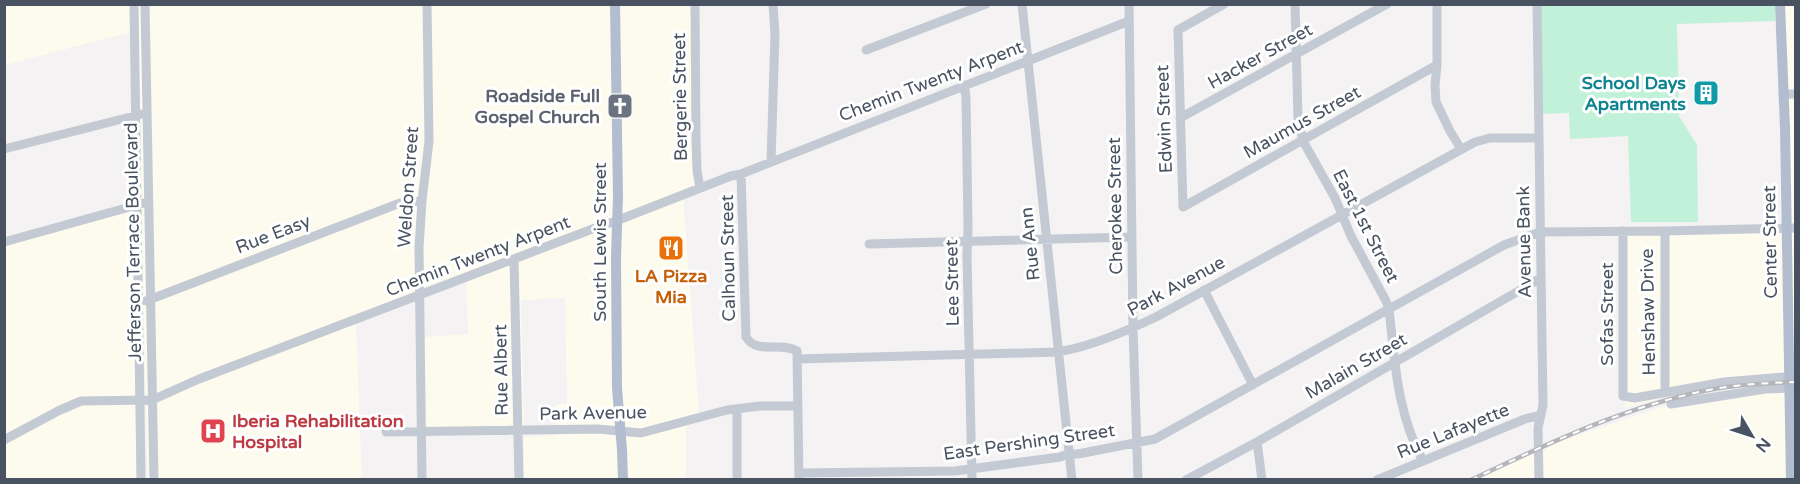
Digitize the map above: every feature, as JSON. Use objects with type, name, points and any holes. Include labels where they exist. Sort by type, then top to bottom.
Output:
[{"type":"main road","name":"South Lewis Street","points":[[615,4],[618,196],[616,222],[617,388],[623,480]]},
{"type":"main road","name":"Center Street","points":[[1780,4],[1791,228],[1791,480]]},
{"type":"street","name":"Jefferson Terrace Boulevard","points":[[134,4],[141,480]]},
{"type":"street","name":"Jefferson Terrace Boulevard","points":[[145,4],[154,480]]},
{"type":"street","name":"Weldon Street","points":[[423,480],[419,247],[429,125],[427,4]]},
{"type":"street","name":"Bergerie Street","points":[[695,4],[696,139],[700,188]]},
{"type":"street","points":[[771,161],[775,34],[773,4]]},
{"type":"street","points":[[866,50],[986,4]]},
{"type":"street","name":"Rue Ann","points":[[1022,4],[1072,480]]},
{"type":"street","name":"Cherokee Street","points":[[1129,4],[1133,327],[1138,480]]},
{"type":"street","name":"Edwin Street","points":[[1183,207],[1178,30],[1224,4]]},
{"type":"street","name":"East 1st Street","points":[[1295,4],[1298,118],[1304,141],[1335,198],[1351,236],[1389,309],[1401,405],[1423,461]]},
{"type":"street","name":"Hacker Street","points":[[1180,118],[1387,4]]},
{"type":"street","points":[[1437,4],[1437,65],[1434,85],[1436,102],[1461,149]]},
{"type":"street","name":"Avenue Bank","points":[[1537,4],[1543,405],[1538,428],[1539,480]]},
{"type":"street","name":"Chemin Twenty Arpent","points":[[4,440],[81,401],[152,400],[199,379],[741,174],[1129,21]]},
{"type":"street","points":[[134,24],[146,24]]},
{"type":"street","name":"Maumus Street","points":[[1183,207],[1437,65]]},
{"type":"street","name":"Lee Street","points":[[964,85],[972,474]]},
{"type":"street","points":[[1783,94],[1796,94]]},
{"type":"street","points":[[4,149],[148,112]]},
{"type":"street","name":"Park Avenue","points":[[798,359],[1058,352],[1077,349],[1133,327],[1475,142],[1490,138],[1539,138]]},
{"type":"street","name":"Calhoun Street","points":[[741,174],[746,337],[750,343],[758,347],[790,347],[797,351],[798,359]]},
{"type":"street","name":"Rue Easy","points":[[139,304],[400,203],[422,201]]},
{"type":"street","points":[[4,242],[149,202]]},
{"type":"street","name":"East Pershing Street","points":[[799,476],[972,474],[1155,439],[1504,245],[1540,232],[1791,228]]},
{"type":"street","name":"Sofas Street","points":[[1623,231],[1623,396],[1635,398],[1665,392]]},
{"type":"street","name":"Henshaw Drive","points":[[1665,231],[1665,392]]},
{"type":"street","points":[[869,244],[1132,237]]},
{"type":"street","name":"Rue Albert","points":[[514,260],[519,480]]},
{"type":"street","name":"Malain Street","points":[[1186,480],[1257,442],[1541,279]]},
{"type":"street","points":[[1204,290],[1253,385]]},
{"type":"street","points":[[798,359],[799,476]]},
{"type":"street","points":[[1665,392],[1724,382],[1792,376]]},
{"type":"street","points":[[1671,404],[1765,389],[1792,388]]},
{"type":"street","name":"Park Avenue","points":[[386,432],[598,429],[641,433],[737,409],[760,406],[797,406]]},
{"type":"street","points":[[737,409],[737,480]]},
{"type":"street","name":"Rue Lafayette","points":[[1377,480],[1525,419],[1541,415]]},
{"type":"street","points":[[1257,442],[1262,480]]},
{"type":"shaded area","points":[[5,5],[691,5],[696,186],[683,192],[699,414],[686,418],[686,479],[524,479],[524,437],[558,435],[556,404],[567,404],[565,298],[521,300],[524,428],[422,433],[423,337],[468,334],[466,279],[356,320],[362,479],[148,479],[135,31],[5,65]]},
{"type":"shaded area","points":[[1779,5],[1795,5],[1795,380],[1724,382],[1625,408],[1623,231],[1781,228]]},
{"type":"shaded area","points":[[138,204],[142,479],[5,480],[5,240]]},
{"type":"shaded area","points":[[1789,382],[1795,388],[1795,479],[1471,480],[1539,448],[1671,404]]},
{"type":"green space","points":[[1540,5],[1775,5],[1775,21],[1677,24],[1679,116],[1697,145],[1698,222],[1631,222],[1628,136],[1570,139],[1569,113],[1541,114]]},
{"type":"railway","points":[[1471,480],[1559,439],[1651,405],[1724,387],[1796,382]]},
{"type":"place","name":"School Days Apartments","points":[[1706,93]]},
{"type":"place","name":"Roadside Full Gospel Church","points":[[620,106]]},
{"type":"place","name":"LA Pizza Mia","points":[[671,248]]},
{"type":"place","name":"Iberia Rehabilitation Hospital","points":[[213,431]]}]
